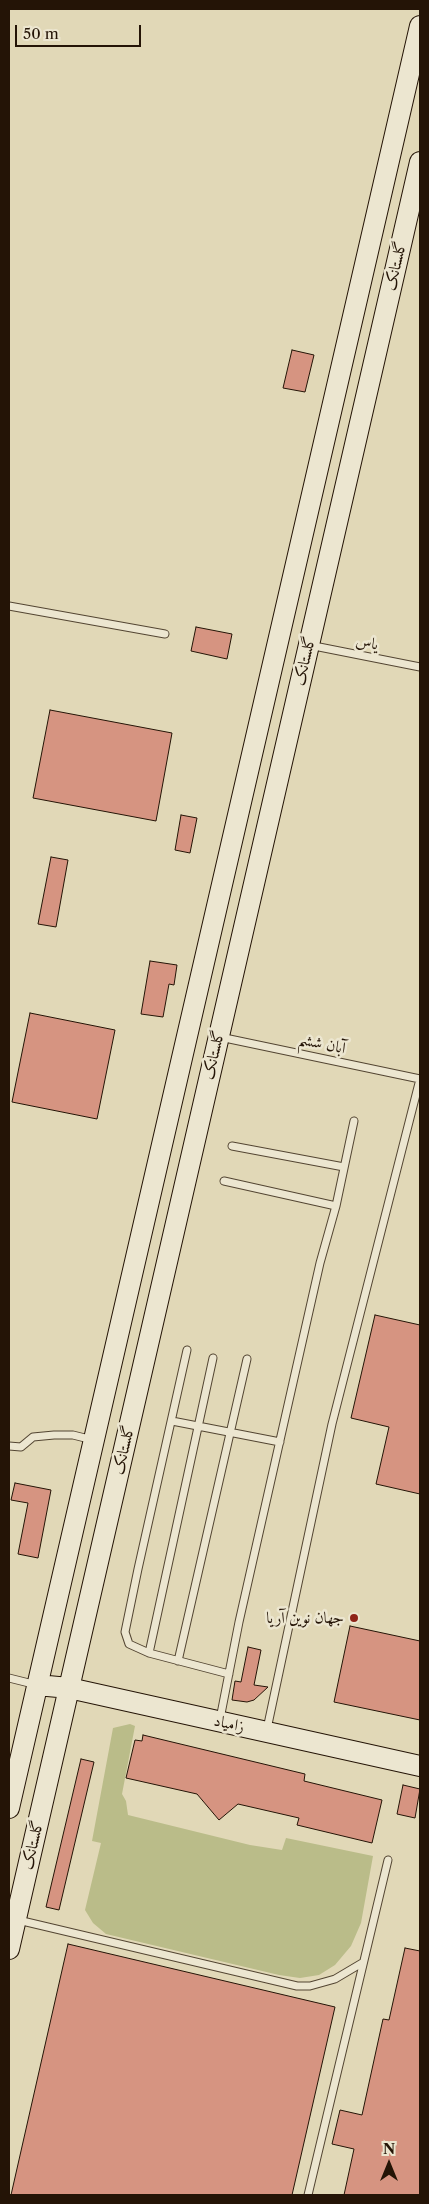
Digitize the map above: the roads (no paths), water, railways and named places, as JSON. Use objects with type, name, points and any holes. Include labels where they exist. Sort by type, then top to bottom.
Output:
[{"type":"street","name":"گلستانک","points":[[9,1808],[420,26]]},
{"type":"street","name":"گلستانک","points":[[9,1949],[420,162]]},
{"type":"street","name":"زامیاد","points":[[37,1685],[69,1688],[420,1766]]},
{"type":"lane","points":[[9,606],[165,634]]},
{"type":"lane","name":"یاس","points":[[309,645],[420,667]]},
{"type":"lane","name":"آبان ششم","points":[[219,1037],[420,1079]]},
{"type":"lane","points":[[266,1732],[332,1424],[420,1079]]},
{"type":"lane","points":[[219,1722],[320,1263],[336,1206],[354,1121]]},
{"type":"lane","points":[[232,1146],[344,1167]]},
{"type":"lane","points":[[224,1181],[336,1206]]},
{"type":"lane","points":[[187,1350],[125,1632],[128,1644],[149,1653],[229,1674]]},
{"type":"lane","points":[[149,1653],[213,1358]]},
{"type":"lane","points":[[178,1661],[247,1359]]},
{"type":"lane","points":[[172,1421],[280,1442]]},
{"type":"lane","points":[[9,1446],[21,1447],[34,1437],[54,1435],[73,1435],[94,1440]]},
{"type":"lane","points":[[9,1678],[37,1685]]},
{"type":"lane","points":[[308,2195],[388,1860]]},
{"type":"lane","points":[[16,1920],[297,1986],[310,1986],[335,1979],[362,1963]]},
{"type":"place","name":"جهان نوین آریا","points":[[354,1618]]}]
